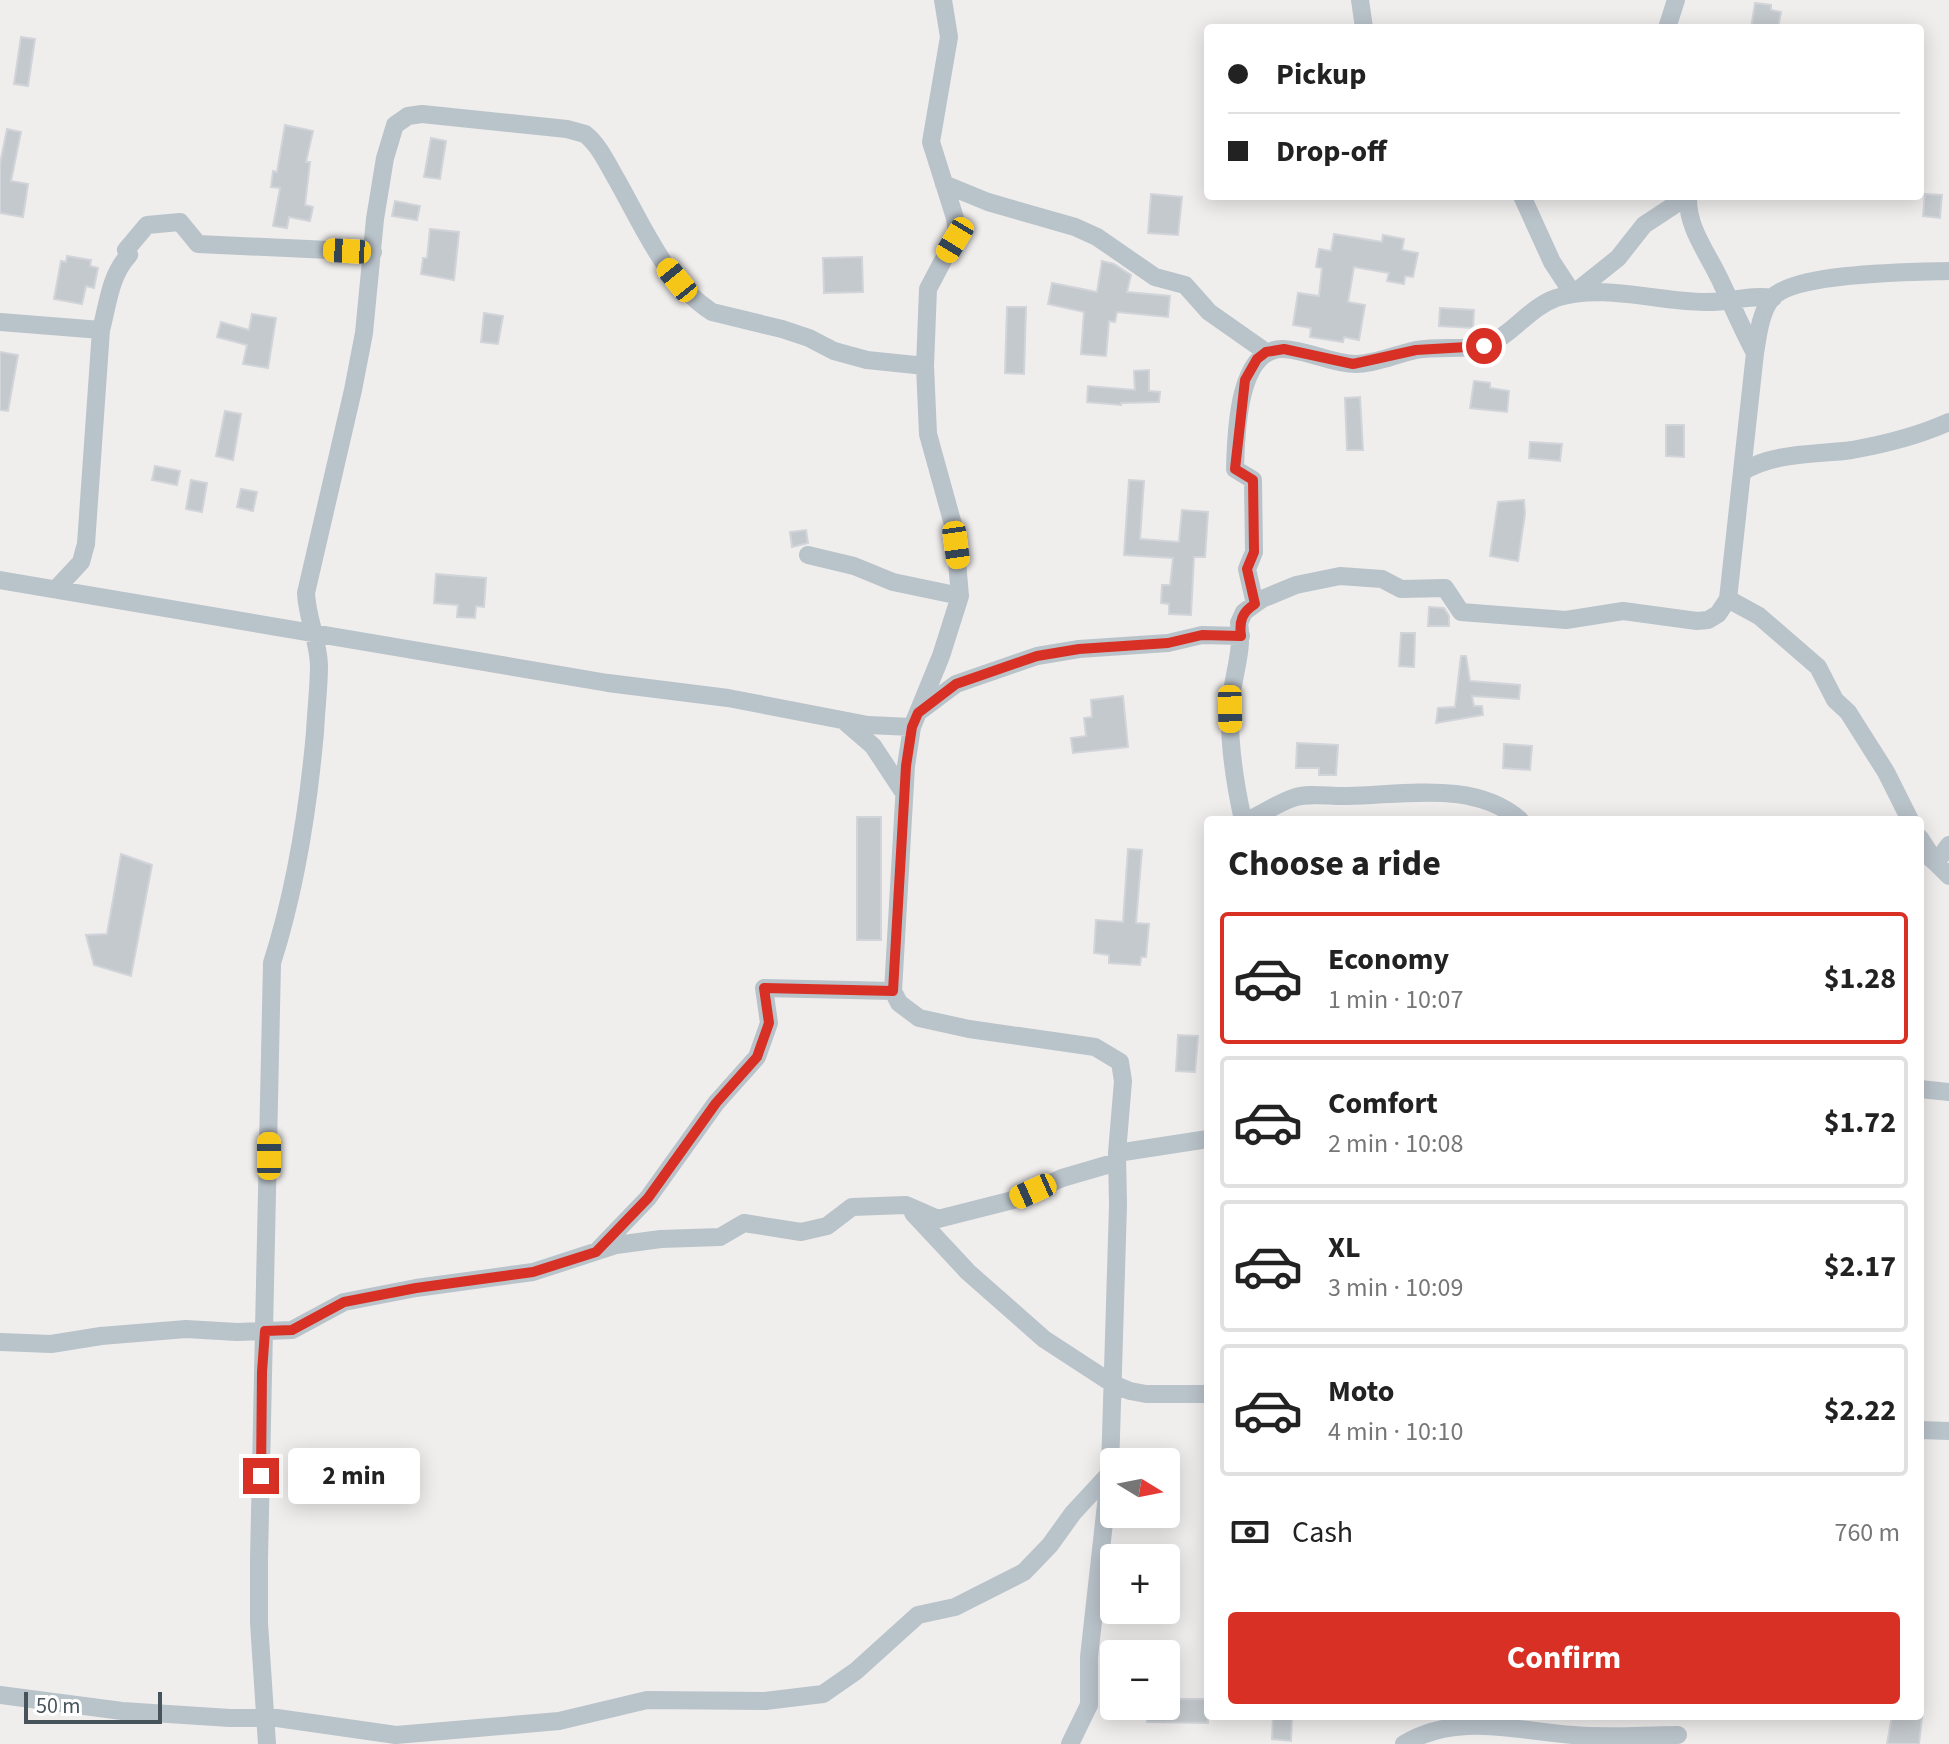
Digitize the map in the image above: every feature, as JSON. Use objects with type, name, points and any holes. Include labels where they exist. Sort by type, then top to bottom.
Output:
[{"type":"street","points":[[943,0],[949,37],[931,142],[955,218],[957,234],[928,289],[925,366],[928,434],[954,528],[960,596],[941,656],[915,720],[904,794],[893,991],[899,1003],[919,1018],[969,1029],[1095,1047],[1120,1062],[1123,1081],[1117,1158],[1111,1448]]},
{"type":"street","points":[[1360,0],[1363,24]]},
{"type":"street","points":[[1668,24],[1676,0]]},
{"type":"street","points":[[267,1744],[259,1623],[259,1559],[272,963],[286,919],[311,781],[319,666],[316,635],[307,614],[306,593],[353,390],[375,219],[385,158],[395,125],[403,118],[422,114],[578,131],[592,139],[600,151],[662,262],[701,305],[712,312],[809,338],[834,351],[867,360],[925,366]]},
{"type":"street","points":[[944,184],[988,202],[1075,227],[1097,237],[1155,277],[1185,285],[1209,312],[1266,352]]},
{"type":"street","points":[[1524,200],[1552,262],[1573,294]]},
{"type":"street","points":[[1573,294],[1618,258],[1644,225],[1682,200]]},
{"type":"street","points":[[1688,200],[1691,225],[1755,353]]},
{"type":"street","points":[[56,589],[81,562],[89,523],[101,330],[118,270],[129,255],[126,250],[147,225],[180,222],[198,244],[373,252]]},
{"type":"street","points":[[1245,816],[1233,764],[1230,709],[1241,636],[1239,623],[1244,612],[1296,585],[1340,576],[1382,579],[1401,589],[1445,588],[1461,612],[1566,620],[1623,611],[1708,620],[1718,614],[1728,599],[1755,353],[1765,311],[1773,298],[1805,282],[1949,271]]},
{"type":"street","points":[[1255,604],[1247,569],[1254,552],[1253,480],[1235,469],[1235,454],[1245,380],[1257,359],[1266,352],[1284,349],[1353,364],[1416,350],[1484,346],[1495,342],[1539,306],[1573,294],[1608,293],[1706,302],[1746,296],[1773,298]]},
{"type":"street","points":[[0,322],[101,330]]},
{"type":"street","points":[[1742,472],[1761,461],[1901,440],[1949,422]]},
{"type":"street","points":[[808,555],[854,566],[893,582],[960,596]]},
{"type":"street","points":[[81,562],[96,596]]},
{"type":"street","points":[[0,580],[608,683],[728,698],[868,725],[915,720],[956,684],[1037,656],[1079,649],[1168,643],[1202,635],[1241,636]]},
{"type":"street","points":[[1728,599],[1759,616],[1818,667],[1835,700],[1848,712],[1886,772],[1908,816]]},
{"type":"street","points":[[842,719],[873,746],[904,794]]},
{"type":"street","points":[[1255,816],[1304,796],[1412,792],[1459,796],[1505,807],[1515,816]]},
{"type":"street","points":[[1924,844],[1942,869]]},
{"type":"street","points":[[1942,869],[1949,845]]},
{"type":"street","points":[[1924,854],[1942,869]]},
{"type":"street","points":[[596,1252],[648,1198],[716,1103],[757,1057],[769,1023],[764,988],[893,991]]},
{"type":"street","points":[[1924,1089],[1949,1092]]},
{"type":"street","points":[[0,1342],[51,1344],[101,1336],[186,1329],[292,1330],[344,1302],[416,1288],[533,1272],[616,1245],[661,1239],[720,1237],[744,1223],[801,1232],[827,1226],[852,1207],[906,1205],[938,1219],[1013,1200],[1117,1158],[1204,1140]]},
{"type":"street","points":[[906,1205],[968,1272],[1044,1339],[1113,1384],[1146,1394],[1204,1394]]},
{"type":"street","points":[[1924,1430],[1949,1431]]},
{"type":"street","points":[[0,1695],[122,1711],[266,1718],[396,1735],[559,1721],[647,1700],[765,1701],[823,1694],[856,1671],[918,1615],[955,1607],[1024,1572],[1100,1484]]},
{"type":"street","points":[[1070,1744],[1089,1705],[1089,1657],[1104,1528]]},
{"type":"street","points":[[1404,1744],[1424,1732],[1459,1727],[1511,1727],[1573,1735],[1678,1732]]},
{"type":"building","points":[[1755,3],[1771,5],[1771,10],[1781,12],[1779,24],[1752,24]]},
{"type":"building","points":[[21,37],[35,39],[28,86],[14,84]]},
{"type":"building","points":[[285,125],[313,131],[306,162],[310,162],[305,205],[313,207],[310,221],[289,217],[287,228],[273,226],[280,188],[271,187],[273,171],[277,172]]},
{"type":"building","points":[[7,129],[21,132],[11,181],[28,184],[23,217],[0,213],[0,164]]},
{"type":"building","points":[[431,138],[446,141],[440,179],[424,177]]},
{"type":"building","points":[[1151,194],[1182,197],[1178,235],[1148,233]]},
{"type":"building","points":[[1925,194],[1942,195],[1940,218],[1923,216]]},
{"type":"building","points":[[395,201],[420,206],[417,220],[392,216]]},
{"type":"building","points":[[430,229],[459,232],[454,280],[421,274],[423,258],[427,258]]},
{"type":"building","points":[[1334,234],[1382,242],[1383,235],[1404,239],[1402,250],[1418,253],[1413,277],[1405,276],[1404,284],[1387,281],[1389,273],[1354,267],[1348,302],[1365,305],[1359,340],[1344,337],[1343,342],[1310,337],[1311,328],[1293,325],[1298,293],[1319,296],[1322,268],[1316,267],[1319,249],[1331,251]]},
{"type":"building","points":[[67,256],[91,260],[90,266],[98,268],[94,288],[86,286],[82,304],[54,299],[61,261],[66,262]]},
{"type":"building","points":[[862,257],[863,292],[824,293],[823,258]]},
{"type":"building","points":[[1102,261],[1114,264],[1131,275],[1127,292],[1170,296],[1168,317],[1117,312],[1115,322],[1109,321],[1106,356],[1081,354],[1084,312],[1048,304],[1052,283],[1097,292]]},
{"type":"building","points":[[1007,307],[1026,307],[1024,374],[1005,373]]},
{"type":"building","points":[[1440,308],[1474,310],[1473,328],[1439,326]]},
{"type":"building","points":[[484,313],[503,316],[498,344],[481,342]]},
{"type":"building","points":[[252,314],[276,318],[268,368],[243,364],[247,345],[217,337],[221,322],[249,330]]},
{"type":"building","points":[[0,352],[18,355],[8,411],[0,410]]},
{"type":"building","points":[[1149,370],[1149,391],[1160,392],[1159,402],[1121,405],[1087,402],[1088,386],[1135,390],[1134,371]]},
{"type":"building","points":[[1474,381],[1490,383],[1490,388],[1509,391],[1507,412],[1470,408]]},
{"type":"building","points":[[1360,397],[1363,450],[1347,450],[1345,398]]},
{"type":"building","points":[[225,411],[241,414],[233,460],[216,456]]},
{"type":"building","points":[[1666,425],[1684,425],[1684,457],[1666,456]]},
{"type":"building","points":[[1530,442],[1562,444],[1560,461],[1529,458]]},
{"type":"building","points":[[155,466],[180,471],[177,485],[152,480]]},
{"type":"building","points":[[191,480],[207,483],[202,512],[186,509]]},
{"type":"building","points":[[1129,480],[1144,481],[1140,539],[1179,542],[1182,510],[1208,512],[1205,557],[1194,557],[1191,615],[1169,614],[1169,604],[1161,603],[1162,585],[1170,585],[1173,558],[1124,555]]},
{"type":"building","points":[[241,489],[257,492],[253,511],[237,507]]},
{"type":"building","points":[[1524,500],[1518,561],[1490,556],[1498,502]]},
{"type":"building","points":[[806,530],[808,543],[792,547],[790,532]]},
{"type":"building","points":[[436,574],[486,578],[484,607],[476,606],[475,618],[457,617],[458,605],[434,603]]},
{"type":"building","points":[[1429,607],[1444,608],[1449,616],[1449,626],[1428,626]]},
{"type":"building","points":[[1401,633],[1415,633],[1414,667],[1399,666]]},
{"type":"building","points":[[1461,656],[1466,656],[1470,681],[1520,685],[1519,699],[1472,696],[1474,706],[1482,706],[1483,715],[1436,723],[1438,708],[1455,707]]},
{"type":"building","points":[[1123,696],[1128,747],[1073,753],[1071,738],[1086,736],[1084,718],[1092,717],[1091,700]]},
{"type":"building","points":[[1297,743],[1338,745],[1336,775],[1319,775],[1319,768],[1296,768]]},
{"type":"building","points":[[1504,744],[1532,746],[1530,770],[1503,768]]},
{"type":"building","points":[[857,817],[881,817],[881,940],[857,940]]},
{"type":"building","points":[[1128,849],[1142,850],[1136,923],[1149,924],[1146,957],[1141,957],[1140,965],[1109,963],[1109,955],[1094,953],[1096,920],[1123,922]]},
{"type":"building","points":[[121,854],[152,865],[131,976],[94,965],[86,935],[107,934]]},
{"type":"building","points":[[1178,1035],[1198,1036],[1195,1072],[1176,1071]]},
{"type":"building","points":[[1180,1699],[1204,1699],[1204,1720],[1208,1723],[1147,1722],[1180,1720]]},
{"type":"building","points":[[1273,1720],[1292,1720],[1291,1741],[1272,1739]]},
{"type":"building","points":[[1891,1720],[1922,1720],[1919,1744],[1887,1744]]},
{"type":"route","points":[[261,1476],[265,1331],[292,1330],[344,1302],[416,1288],[533,1272],[596,1252],[648,1198],[716,1103],[757,1057],[769,1023],[764,988],[893,991],[906,766],[912,727],[918,713],[931,700],[956,684],[1037,656],[1079,649],[1168,643],[1202,635],[1241,636],[1239,623],[1244,612],[1255,604],[1247,569],[1254,552],[1254,502],[1253,480],[1235,469],[1235,454],[1245,380],[1257,359],[1266,352],[1284,349],[1353,364],[1416,350],[1484,346]]}]
